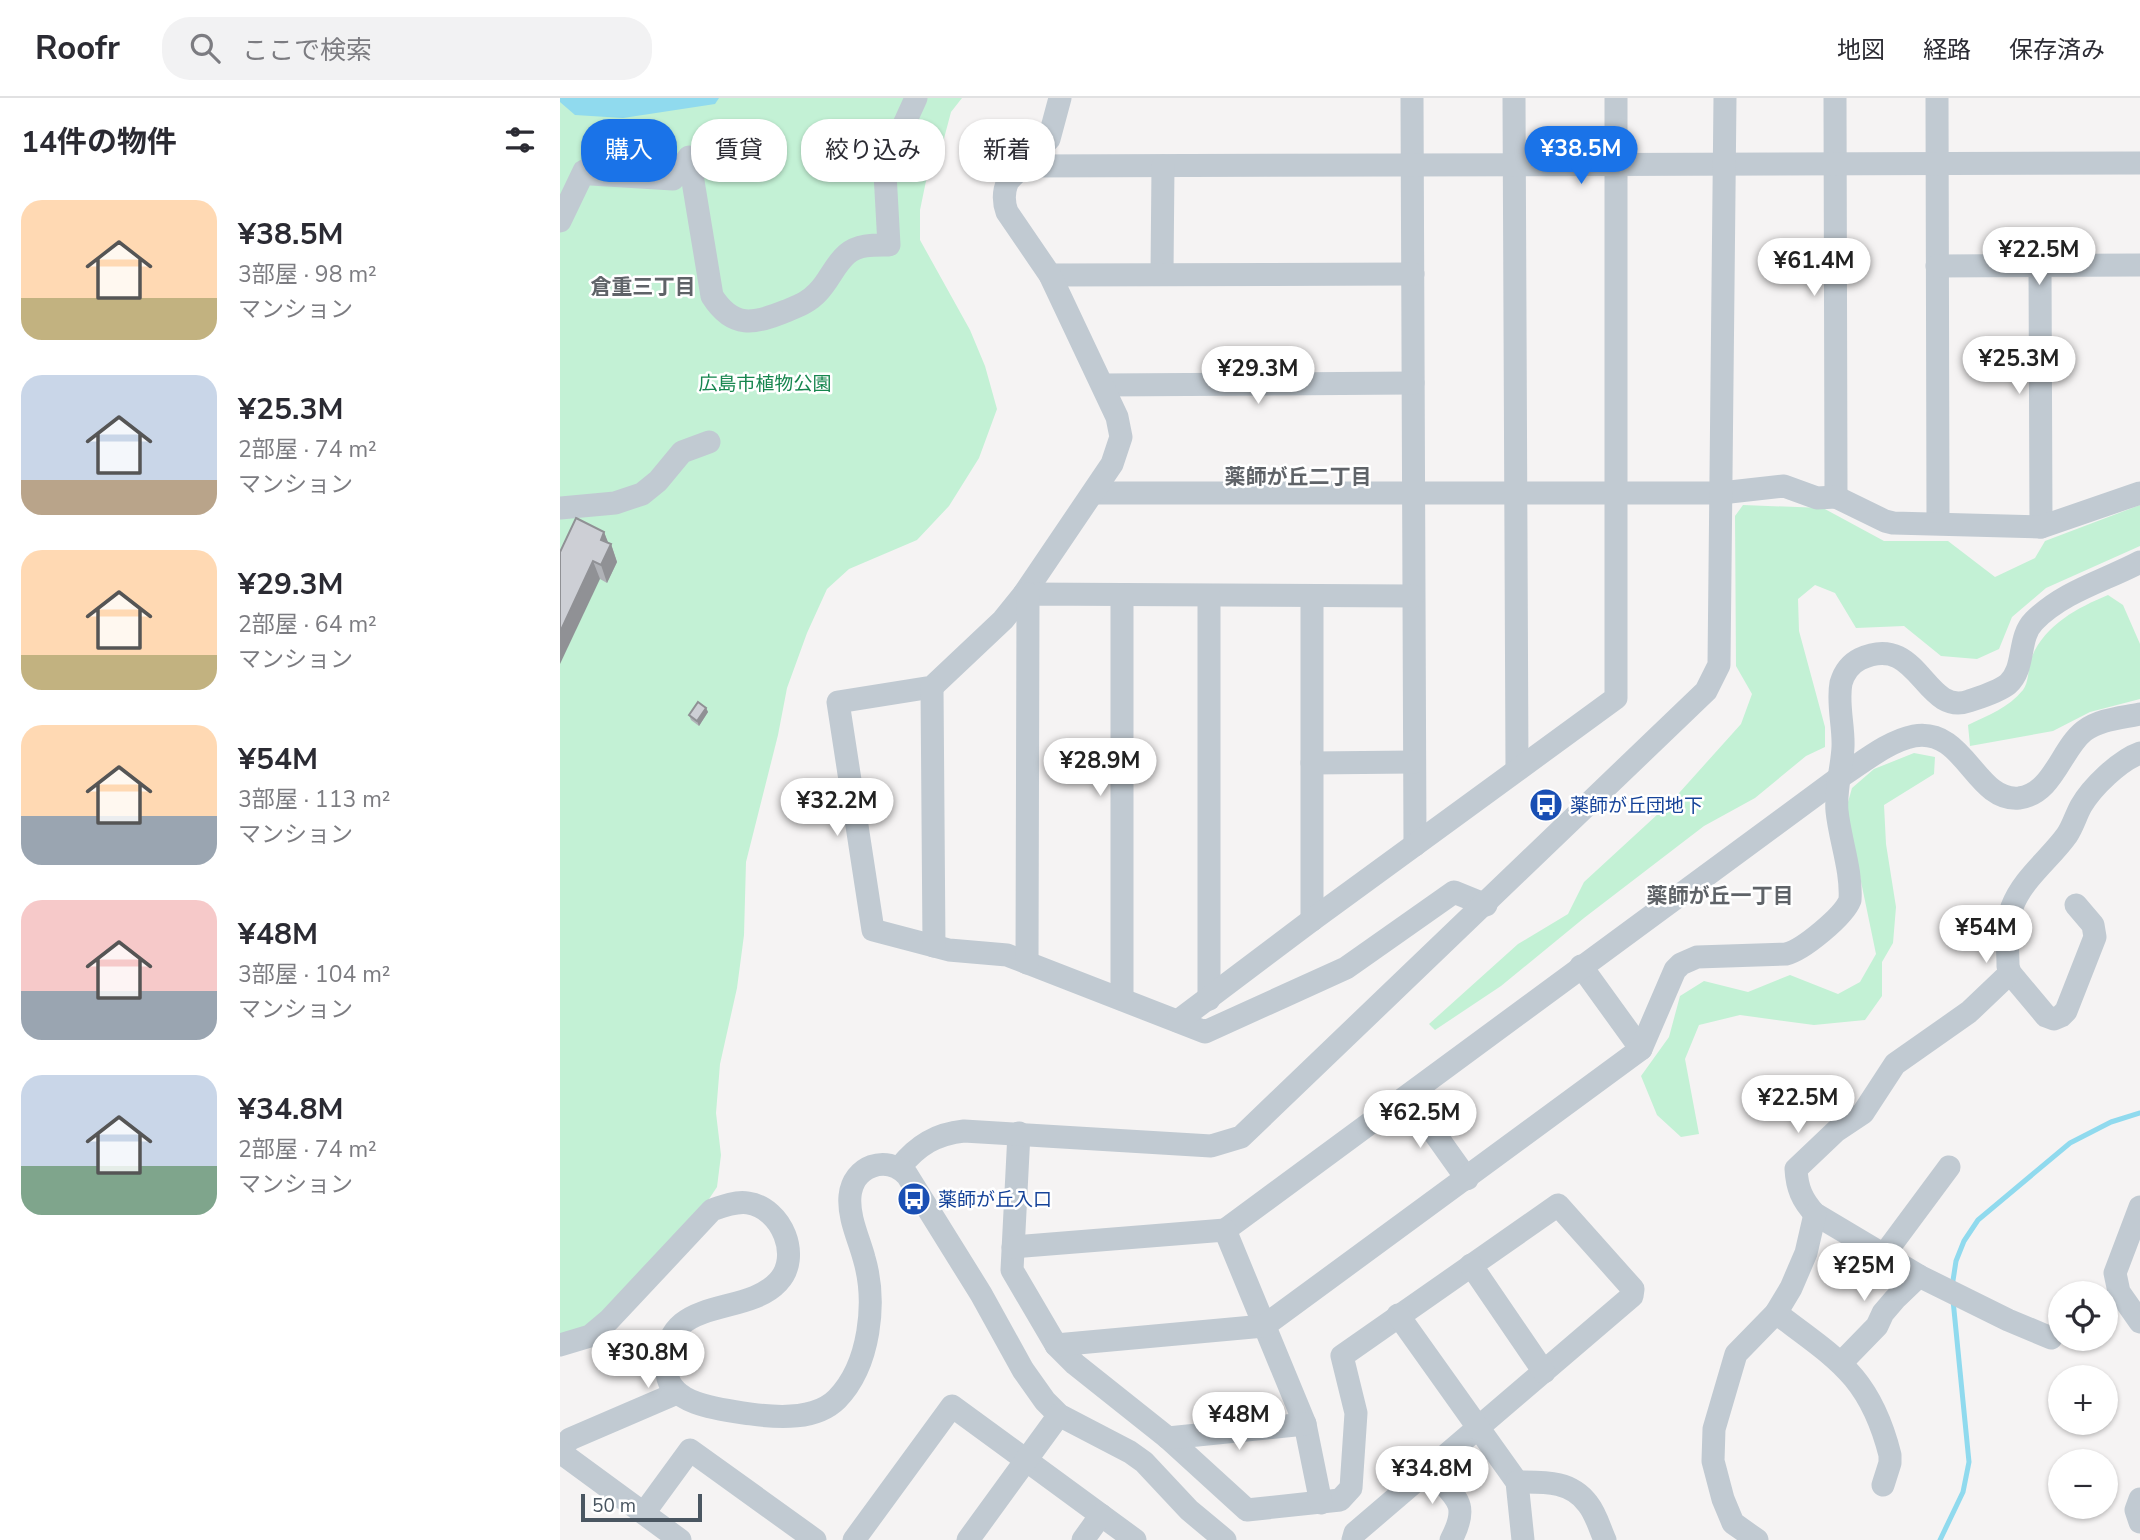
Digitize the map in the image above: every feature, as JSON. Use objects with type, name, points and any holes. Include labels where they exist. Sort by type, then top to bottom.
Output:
[{"type":"street","points":[[560,221],[584,171],[592,174],[673,179],[689,157],[712,296],[724,312],[733,317],[754,322],[763,320],[809,301],[848,253],[858,248],[889,245],[885,173],[916,98]]},
{"type":"street","points":[[1054,119],[1060,98]]},
{"type":"street","points":[[1412,98],[1415,845]]},
{"type":"street","points":[[1514,98],[1517,769]]},
{"type":"street","points":[[1178,1021],[1312,919],[1616,698],[1616,98]]},
{"type":"street","points":[[900,1167],[918,1147],[937,1136],[964,1131],[1211,1146],[1241,1138],[1706,691],[1719,666],[1725,98]]},
{"type":"street","points":[[1835,98],[1836,497]]},
{"type":"street","points":[[1937,98],[1938,523]]},
{"type":"street","points":[[1055,166],[2140,163]]},
{"type":"street","points":[[1163,166],[1163,274]]},
{"type":"street","points":[[1008,182],[1004,203],[1007,212],[1050,275],[1117,417],[1121,437],[1116,456],[1094,493],[1026,594],[1003,620],[932,687],[838,702],[873,930],[949,950],[1007,955],[1205,1032],[1346,968],[1454,892],[1486,905]]},
{"type":"street","points":[[2040,265],[2041,527]]},
{"type":"street","points":[[1937,267],[2140,265]]},
{"type":"street","points":[[1050,275],[1413,274]]},
{"type":"street","points":[[1102,385],[1413,383]]},
{"type":"street","points":[[560,508],[615,503],[642,494],[658,481],[682,452],[709,442]]},
{"type":"street","points":[[1094,493],[1721,493],[1784,486],[1817,498],[1836,497],[1885,521],[2041,527],[2140,493]]},
{"type":"street","points":[[1056,1345],[1264,1326],[1641,1049],[1675,970],[1681,964],[1696,957],[1793,952],[1847,907],[1851,893],[1836,808],[1843,745],[1841,682],[1854,663],[1878,654],[1895,656],[1910,664],[1943,699],[1965,702],[2008,684],[2016,671],[2025,635],[2041,615],[2066,596],[2140,562]]},
{"type":"street","points":[[1026,594],[1413,596]]},
{"type":"street","points":[[1026,594],[1027,963]]},
{"type":"street","points":[[1122,596],[1122,999]]},
{"type":"street","points":[[1209,596],[1209,999]]},
{"type":"street","points":[[1312,596],[1312,919]]},
{"type":"street","points":[[932,687],[934,946]]},
{"type":"street","points":[[1013,1247],[1225,1230],[1840,777],[1902,739],[1923,735],[1940,739],[1953,747],[1997,793],[2020,798],[2040,788],[2079,735],[2100,722],[2140,714]]},
{"type":"street","points":[[2076,905],[2093,925],[2095,937],[2066,1011],[2054,1019],[2046,1016],[2010,973],[2009,920],[2017,895],[2068,834],[2082,804],[2095,786],[2131,756],[2140,752]]},
{"type":"street","points":[[1312,763],[1414,762]]},
{"type":"street","points":[[1581,966],[1641,1049]]},
{"type":"street","points":[[2010,973],[1969,1012],[1895,1064],[1863,1113],[1836,1131],[1796,1168],[1798,1189],[1815,1214],[1883,1255],[1953,1293],[2048,1337]]},
{"type":"street","points":[[1408,1096],[1467,1179]]},
{"type":"street","points":[[1019,1133],[1013,1270],[1056,1345],[1075,1364],[1168,1438],[1247,1510],[1340,1500],[1351,1488],[1356,1413],[1342,1356],[1558,1205],[1633,1289],[1632,1296],[1355,1533],[1353,1540]]},
{"type":"street","points":[[560,1345],[590,1336],[609,1320],[712,1210],[729,1204],[749,1203],[766,1210],[777,1221],[787,1240],[788,1261],[781,1280],[769,1291],[752,1299],[707,1310],[686,1320],[674,1334],[667,1354],[667,1380],[677,1393],[696,1403],[719,1409],[780,1416],[820,1411],[837,1400],[857,1368],[869,1315],[870,1285],[850,1209],[852,1187],[855,1178],[869,1167],[889,1164],[900,1167],[981,1294],[1023,1370],[1045,1401],[1059,1415],[1144,1462],[1204,1524],[1225,1540]]},
{"type":"street","points":[[1883,1255],[1949,1167]]},
{"type":"street","points":[[2140,1207],[2115,1273],[2119,1292],[2140,1322]]},
{"type":"street","points":[[1757,1540],[1733,1523],[1723,1499],[1713,1461],[1714,1429],[1736,1354],[1776,1313],[1801,1266],[1815,1214]]},
{"type":"street","points":[[1225,1230],[1305,1424],[1321,1503]]},
{"type":"street","points":[[1471,1265],[1544,1372]]},
{"type":"street","points":[[1842,1362],[1877,1326],[1883,1313],[1919,1276]]},
{"type":"street","points":[[1776,1313],[1842,1362],[1875,1407],[1885,1433],[1890,1463],[1883,1485]]},
{"type":"street","points":[[1398,1315],[1517,1482],[1523,1540]]},
{"type":"street","points":[[677,1393],[570,1439],[560,1450],[680,1540]]},
{"type":"street","points":[[854,1540],[952,1406],[1135,1540]]},
{"type":"street","points":[[968,1540],[1059,1415]]},
{"type":"street","points":[[1168,1438],[1305,1424]]},
{"type":"street","points":[[644,1513],[690,1450],[815,1540]]},
{"type":"street","points":[[1430,1469],[1460,1504],[1460,1522],[1451,1540]]},
{"type":"street","points":[[1517,1482],[1554,1483],[1568,1487],[1588,1504],[1605,1540]]},
{"type":"street","points":[[2140,1499],[2136,1510],[2140,1522]]},
{"type":"street","points":[[1083,1540],[1101,1515]]},
{"type":"green space","name":"広島市植物公園","points":[[560,98],[962,98],[951,112],[945,135],[945,119],[801,119],[801,182],[926,182],[920,210],[920,240],[970,330],[985,366],[997,409],[979,458],[949,506],[917,540],[849,569],[827,589],[787,688],[746,862],[744,935],[737,988],[720,1064],[716,1113],[721,1155],[717,1187],[697,1217],[604,1317],[560,1338]]},
{"type":"green space","points":[[1743,505],[1823,508],[1884,541],[1948,541],[1995,577],[2035,558],[2045,541],[2140,505],[2140,546],[2046,588],[2012,617],[1999,649],[1977,659],[1941,656],[1904,626],[1856,628],[1835,593],[1815,585],[1798,599],[1799,631],[1825,727],[1825,747],[1806,756],[1755,798],[1704,826],[1501,986],[1435,1030],[1429,1024],[1518,944],[1568,914],[1584,882],[1671,802],[1741,724],[1752,694],[1736,666],[1735,516]]},
{"type":"green space","points":[[2108,595],[2123,605],[2140,644],[2140,699],[2090,712],[2053,731],[1970,746],[1968,725],[2005,706],[2023,690],[2031,659],[2044,636],[2073,612]]},
{"type":"green space","points":[[1914,753],[1935,757],[1934,774],[1884,805],[1886,844],[1896,907],[1893,943],[1882,962],[1882,996],[1865,1020],[1814,1025],[1740,1015],[1699,1025],[1685,1059],[1699,1134],[1681,1137],[1657,1115],[1641,1076],[1669,1037],[1680,996],[1704,981],[1748,992],[1790,975],[1838,994],[1860,982],[1876,954],[1846,809],[1852,788],[1874,769]]},
{"type":"water","points":[[560,98],[719,98],[715,104],[623,118],[575,115],[560,102]]},
{"type":"building","points":[[576,518],[604,532],[601,540],[611,544],[601,565],[593,561],[560,632],[560,552]]},
{"type":"building","points":[[698,702],[706,708],[697,721],[689,715]]},
{"type":"waterway","points":[[1952,1287],[1956,1261],[1964,1241],[1978,1220],[2070,1143],[2111,1122],[2140,1113]]},
{"type":"waterway","points":[[1940,1540],[1963,1492],[1969,1462],[1953,1300]]},
{"type":"place","name":"薬師が丘団地下","points":[[1546,805]]},
{"type":"place","name":"薬師が丘入口","points":[[914,1199]]},
{"type":"district","name":"倉重三丁目","points":[[643,287]]},
{"type":"district","name":"薬師が丘二丁目","points":[[1298,477]]},
{"type":"district","name":"薬師が丘一丁目","points":[[1720,896]]}]
